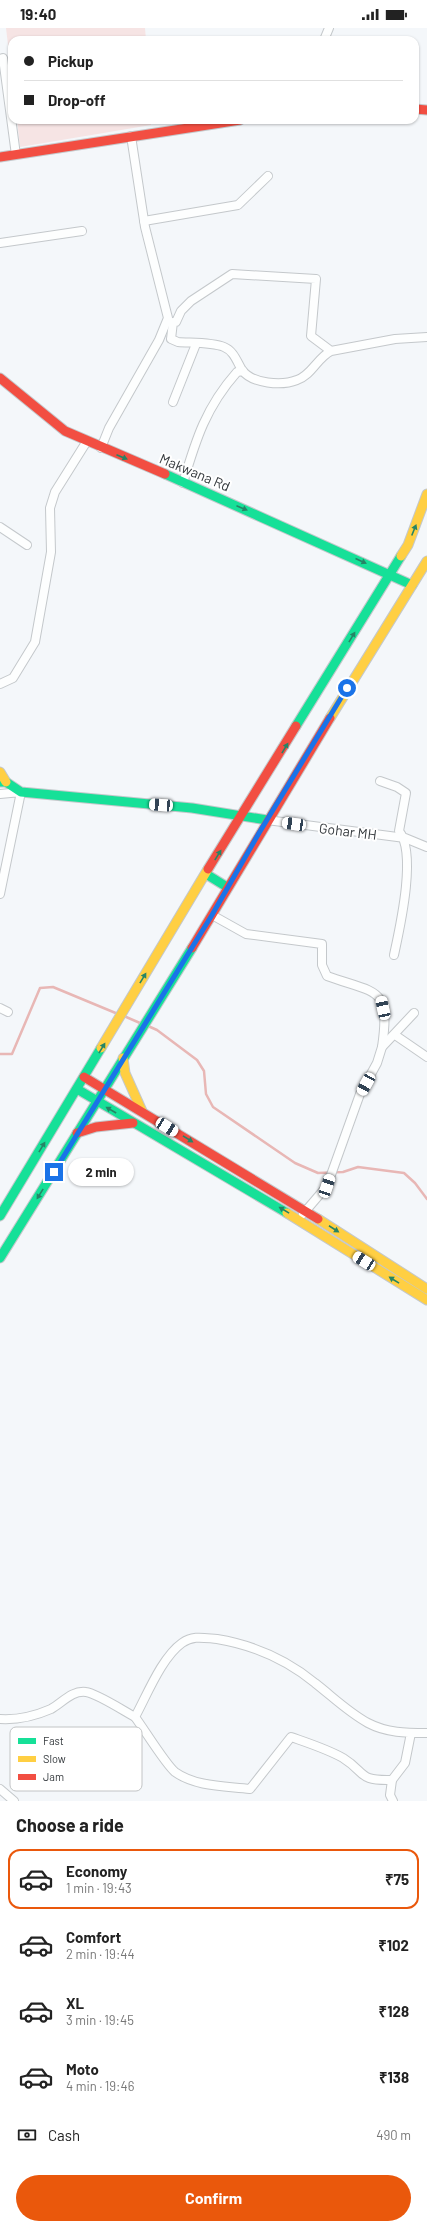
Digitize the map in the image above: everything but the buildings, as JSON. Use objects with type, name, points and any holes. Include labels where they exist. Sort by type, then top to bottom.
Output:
[{"type":"main road","points":[[0,157],[213,124]]},
{"type":"main road","name":"Makwana Rd","points":[[0,378],[65,431],[101,448],[183,482],[412,585]]},
{"type":"main road","points":[[0,1216],[3,1203],[77,1089],[206,874],[408,544],[427,494]]},
{"type":"main road","points":[[0,1258],[212,915],[267,820],[427,561]]},
{"type":"main road","points":[[0,772],[3,782],[21,792],[192,808],[267,820]]},
{"type":"main road","points":[[206,874],[227,887]]},
{"type":"main road","points":[[123,1058],[125,1073],[142,1112]]},
{"type":"main road","points":[[84,1077],[306,1212],[427,1289]]},
{"type":"main road","points":[[77,1089],[298,1218],[427,1300]]},
{"type":"main road","points":[[77,1134],[96,1127],[134,1123]]},
{"type":"street","points":[[0,59],[3,58],[8,95]]},
{"type":"street","points":[[12,124],[16,155]]},
{"type":"street","points":[[101,448],[109,428],[160,340],[168,318],[144,221],[131,136]]},
{"type":"street","points":[[144,221],[238,205],[268,176]]},
{"type":"street","points":[[0,243],[82,231]]},
{"type":"street","points":[[332,351],[310,336],[316,279],[232,274],[192,301],[181,311],[176,322],[172,322],[171,339],[196,344],[224,347],[235,355],[243,371],[258,381],[296,381],[304,376],[322,355],[332,351],[395,339],[427,337]]},
{"type":"street","points":[[173,402],[196,344]]},
{"type":"street","points":[[183,482],[207,412],[222,388],[237,372],[243,371]]},
{"type":"street","points":[[0,684],[13,678],[35,642],[51,552],[50,508],[55,492],[87,441]]},
{"type":"street","points":[[0,527],[27,545]]},
{"type":"street","points":[[380,781],[397,786],[406,793],[399,831],[405,838],[407,868],[404,898],[394,955]]},
{"type":"street","points":[[0,794],[21,792],[0,894]]},
{"type":"street","name":"Gohar MH","points":[[267,820],[405,838],[427,847]]},
{"type":"street","points":[[212,915],[246,934],[322,944],[322,965],[327,976],[373,991],[381,998],[385,1018],[382,1047],[377,1063],[360,1094],[327,1186],[306,1212],[298,1218]]},
{"type":"street","points":[[0,1008],[8,1012]]},
{"type":"street","points":[[382,1047],[395,1035],[414,1013]]},
{"type":"street","points":[[395,1035],[427,1057]]},
{"type":"street","points":[[135,1717],[172,1652],[192,1637],[200,1637],[238,1642],[257,1648],[303,1674],[349,1712],[370,1724],[397,1733],[427,1733]]},
{"type":"street","points":[[0,1719],[14,1720],[35,1714],[51,1708],[76,1693],[87,1692],[135,1717],[174,1771],[192,1780],[250,1789],[291,1736],[344,1759],[362,1776],[374,1780],[392,1780]]},
{"type":"street","points":[[393,1801],[390,1795],[392,1780],[405,1762],[411,1733]]},
{"type":"street","points":[[0,1789],[14,1801]]},
{"type":"shaded area","points":[[6,28],[145,28],[146,36],[8,36],[8,45]]},
{"type":"shaded area","points":[[17,124],[151,125],[20,147]]},
{"type":"waterway","points":[[0,1054],[12,1054],[40,988],[53,987],[118,1014]]},
{"type":"waterway","points":[[124,1016],[140,1023]]},
{"type":"waterway","points":[[148,1026],[157,1030],[197,1060],[204,1071],[206,1094],[213,1107],[295,1163],[318,1173],[343,1172],[358,1167],[404,1173],[415,1183],[427,1199]]},
{"type":"traffic: fast","points":[[165,474],[412,585]]},
{"type":"traffic: fast","points":[[296,726],[401,556]]},
{"type":"traffic: fast","points":[[0,782],[6,782],[21,792],[192,808],[267,820]]},
{"type":"traffic: fast","points":[[206,874],[227,887]]},
{"type":"traffic: fast","points":[[0,1258],[192,948]]},
{"type":"traffic: fast","points":[[0,1216],[101,1048]]},
{"type":"traffic: fast","points":[[77,1089],[287,1213]]},
{"type":"traffic: slow","points":[[401,556],[408,545],[427,494]]},
{"type":"traffic: slow","points":[[330,718],[427,561]]},
{"type":"traffic: slow","points":[[0,772],[6,782]]},
{"type":"traffic: slow","points":[[101,1048],[208,869]]},
{"type":"traffic: slow","points":[[123,1058],[125,1073],[142,1111]]},
{"type":"traffic: slow","points":[[287,1213],[427,1300]]},
{"type":"traffic: slow","points":[[318,1219],[427,1289]]},
{"type":"traffic: jam","points":[[419,109],[427,110]]},
{"type":"traffic: jam","points":[[0,157],[214,124]]},
{"type":"traffic: jam","points":[[0,378],[65,431],[165,474]]},
{"type":"traffic: jam","points":[[192,948],[330,718]]},
{"type":"traffic: jam","points":[[208,869],[296,726]]},
{"type":"traffic: jam","points":[[84,1077],[318,1219]]},
{"type":"traffic: jam","points":[[77,1133],[96,1127],[133,1123]]},
{"type":"route","points":[[54,1172],[212,915],[259,833],[347,688]]}]
